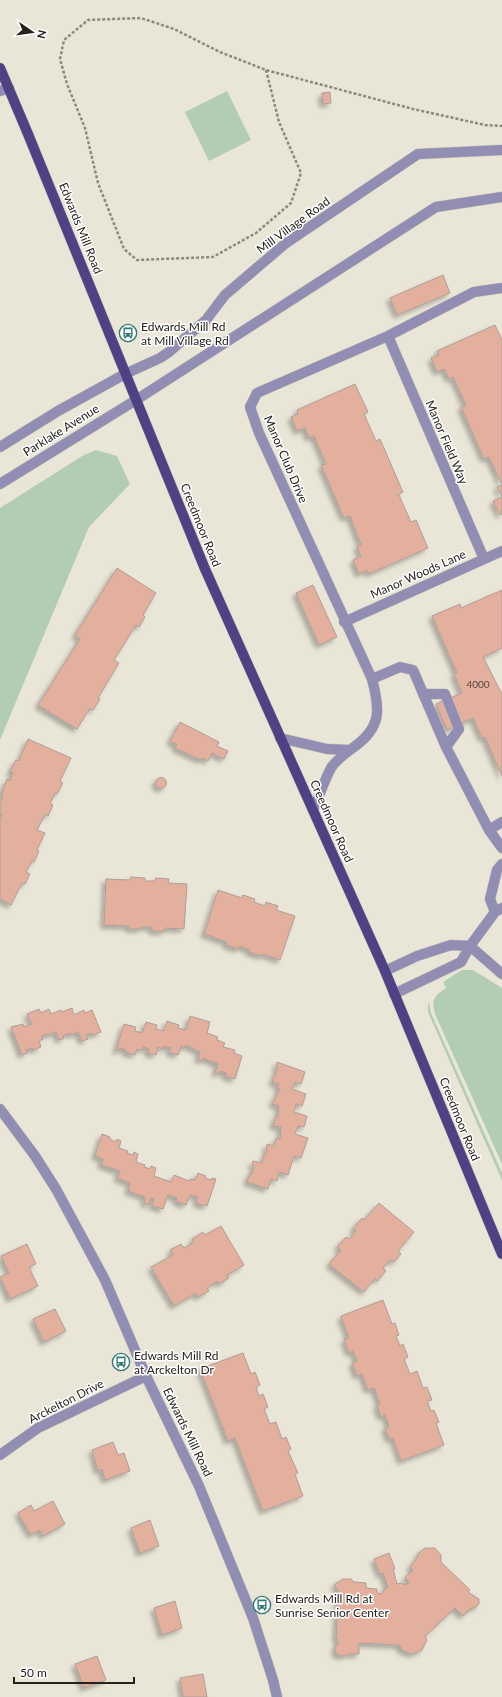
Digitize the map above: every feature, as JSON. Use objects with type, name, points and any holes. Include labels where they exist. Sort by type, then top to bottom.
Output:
[{"type":"main road","name":"Edwards Mill Road","points":[[0,68],[5,90],[136,400]]},
{"type":"main road","name":"Creedmoor Road","points":[[136,400],[205,569],[385,971],[502,1254]]},
{"type":"street","name":"Mill Village Road","points":[[125,374],[160,358],[169,352],[206,320],[225,294],[286,243],[418,154],[502,150]]},
{"type":"street","points":[[136,400],[436,207],[502,196]]},
{"type":"street","name":"Manor Club Drive","points":[[313,810],[332,767],[348,750],[364,740],[378,720],[377,699],[372,679],[344,622],[259,433],[250,407],[257,393],[388,336],[474,292],[502,288]]},
{"type":"street","name":"Manor Field Way","points":[[388,336],[484,559]]},
{"type":"street","name":"Parklake Avenue","points":[[0,447],[58,411],[125,374]]},
{"type":"street","name":"Parklake Avenue","points":[[0,484],[92,425],[136,400]]},
{"type":"street","name":"Manor Woods Lane","points":[[344,622],[502,551]]},
{"type":"street","points":[[372,679],[400,667],[413,670],[446,747],[489,830],[502,848]]},
{"type":"street","points":[[423,694],[445,694],[459,728],[446,747]]},
{"type":"street","points":[[280,738],[327,749],[348,750]]},
{"type":"street","points":[[489,830],[502,822]]},
{"type":"street","points":[[394,994],[461,962],[470,946],[498,910],[490,899],[497,870],[502,864]]},
{"type":"street","points":[[385,971],[417,956],[451,945],[470,946],[502,974]]},
{"type":"street","name":"Edwards Mill Road","points":[[0,1109],[35,1156],[62,1200],[105,1280],[146,1376],[200,1486],[253,1618],[277,1697]]},
{"type":"street","name":"Arckelton Drive","points":[[0,1455],[38,1428],[146,1376]]},
{"type":"path","points":[[266,70],[279,122],[301,173],[291,203],[256,233],[213,257],[137,260],[124,249],[98,183],[85,128],[67,84],[60,59],[64,40],[88,20],[141,18],[174,29],[220,52],[266,70],[413,108],[486,125],[502,126]]},
{"type":"green space","points":[[227,91],[251,140],[209,161],[185,112]]},
{"type":"green space","points":[[96,450],[117,456],[130,484],[89,527],[0,740],[0,508],[82,456]]},
{"type":"green space","points":[[462,970],[473,970],[502,988],[502,1164],[435,1014],[433,1005],[434,998],[446,988],[443,982]]},
{"type":"green space","points":[[428,1003],[431,1013],[502,1173],[502,1180],[428,1012]]},
{"type":"building","points":[[330,92],[331,103],[323,104],[322,93]]},
{"type":"building","points":[[443,275],[450,293],[397,315],[390,298]]},
{"type":"building","points":[[495,325],[502,340],[502,485],[489,457],[484,459],[461,407],[466,405],[453,377],[449,379],[444,369],[437,372],[431,358],[439,355],[437,351]]},
{"type":"building","points":[[355,384],[368,412],[364,414],[376,441],[380,439],[403,492],[397,495],[399,495],[411,522],[416,520],[428,548],[369,574],[367,570],[359,574],[353,560],[361,556],[357,547],[361,545],[350,516],[344,518],[321,465],[326,464],[314,436],[309,438],[305,428],[297,431],[291,417],[298,414],[297,410]]},
{"type":"building","points":[[502,485],[502,497],[497,487]]},
{"type":"building","points":[[502,497],[502,514],[500,515],[493,501]]},
{"type":"building","points":[[117,568],[156,593],[143,615],[145,617],[139,627],[136,625],[114,660],[119,663],[98,698],[100,699],[93,710],[90,708],[77,729],[38,705],[80,639],[75,635]]},
{"type":"building","points":[[313,585],[337,637],[319,645],[296,593]]},
{"type":"building","points":[[502,590],[502,648],[483,657],[502,694],[502,776],[485,737],[482,738],[473,718],[447,730],[436,704],[462,693],[454,674],[457,673],[432,616],[460,604],[461,608]]},
{"type":"building","points":[[180,722],[219,742],[217,746],[228,751],[224,759],[212,753],[208,761],[202,758],[201,760],[175,748],[177,745],[170,741]]},
{"type":"building","points":[[28,739],[71,758],[60,781],[63,783],[57,794],[55,793],[50,804],[53,805],[48,816],[45,814],[37,830],[45,833],[37,850],[39,851],[34,862],[32,861],[26,872],[30,874],[25,884],[22,883],[11,905],[0,899],[0,820],[2,814],[0,814],[0,804],[3,796],[1,795],[7,779],[10,781],[13,773],[10,772],[16,760],[19,761]]},
{"type":"building","points":[[161,777],[165,779],[167,783],[165,787],[161,789],[157,787],[155,783],[157,779]]},
{"type":"building","points":[[131,877],[145,878],[145,881],[155,881],[156,878],[169,879],[168,883],[187,884],[184,929],[165,928],[165,931],[152,931],[152,927],[129,929],[129,926],[104,925],[106,879],[130,880]]},
{"type":"building","points":[[218,890],[242,898],[243,895],[255,899],[254,902],[265,906],[266,902],[278,906],[276,910],[295,916],[280,960],[263,954],[262,956],[249,952],[250,950],[240,946],[239,949],[226,945],[227,942],[204,934]]},
{"type":"building","points":[[72,1008],[74,1015],[84,1010],[85,1013],[92,1010],[101,1032],[93,1035],[91,1033],[86,1035],[88,1039],[82,1041],[78,1032],[71,1035],[70,1033],[63,1036],[64,1038],[59,1040],[56,1032],[47,1034],[42,1036],[43,1039],[39,1041],[41,1047],[33,1050],[32,1048],[26,1050],[27,1053],[22,1055],[11,1027],[23,1024],[24,1027],[32,1024],[27,1014],[39,1009],[41,1013],[49,1009],[51,1014]]},
{"type":"building","points":[[190,1016],[210,1022],[207,1033],[218,1037],[217,1040],[225,1043],[223,1047],[235,1050],[234,1053],[242,1056],[235,1079],[225,1076],[226,1073],[220,1071],[219,1074],[215,1073],[218,1064],[203,1058],[202,1061],[198,1059],[200,1052],[186,1045],[185,1048],[181,1046],[178,1055],[169,1052],[171,1048],[164,1046],[163,1049],[158,1047],[156,1055],[148,1053],[149,1049],[143,1047],[142,1050],[137,1049],[135,1055],[120,1048],[119,1051],[116,1050],[124,1024],[136,1027],[135,1031],[142,1033],[146,1022],[157,1025],[156,1029],[164,1031],[167,1021],[179,1025],[178,1028],[186,1030]]},
{"type":"building","points":[[277,1062],[305,1072],[301,1084],[295,1082],[292,1089],[306,1094],[302,1106],[296,1104],[294,1112],[307,1116],[304,1127],[298,1126],[295,1134],[308,1138],[301,1158],[294,1156],[288,1175],[279,1172],[277,1181],[271,1179],[268,1189],[247,1182],[250,1173],[252,1174],[254,1166],[252,1165],[253,1161],[262,1163],[264,1155],[266,1155],[267,1144],[274,1146],[276,1138],[280,1139],[281,1127],[273,1126],[276,1116],[278,1117],[279,1106],[272,1104],[280,1089],[277,1088],[279,1084],[272,1082],[278,1067],[276,1066]]},
{"type":"building","points":[[102,1134],[110,1137],[110,1139],[116,1142],[117,1139],[121,1141],[119,1148],[128,1151],[127,1153],[133,1155],[134,1152],[138,1154],[136,1162],[145,1165],[144,1167],[150,1169],[151,1166],[156,1168],[154,1176],[171,1182],[174,1175],[189,1181],[190,1179],[195,1180],[198,1173],[211,1180],[212,1178],[216,1179],[207,1206],[196,1203],[198,1197],[190,1195],[186,1205],[176,1201],[177,1198],[168,1195],[163,1209],[152,1206],[154,1199],[151,1198],[149,1205],[144,1203],[145,1197],[128,1191],[130,1183],[117,1178],[120,1171],[101,1165],[103,1159],[95,1156]]},
{"type":"building","points":[[379,1203],[414,1232],[398,1251],[401,1254],[394,1262],[390,1260],[383,1268],[386,1271],[377,1281],[375,1278],[364,1292],[329,1264],[341,1250],[337,1247],[346,1237],[349,1239],[356,1231],[353,1229],[362,1218],[364,1220]]},
{"type":"building","points":[[221,1226],[244,1265],[227,1275],[229,1278],[219,1284],[217,1281],[207,1288],[209,1291],[198,1297],[196,1293],[174,1306],[151,1267],[173,1255],[170,1250],[181,1244],[184,1248],[194,1242],[192,1239],[203,1232],[205,1235]]},
{"type":"building","points":[[27,1244],[36,1264],[29,1267],[38,1286],[10,1299],[0,1277],[9,1273],[1,1256]]},
{"type":"building","points":[[383,1300],[392,1324],[395,1323],[399,1335],[396,1336],[400,1346],[403,1344],[408,1357],[404,1359],[410,1374],[417,1371],[423,1388],[427,1387],[432,1400],[427,1401],[431,1411],[434,1410],[439,1422],[436,1423],[444,1445],[401,1461],[393,1438],[389,1439],[385,1428],[389,1426],[385,1415],[381,1417],[377,1405],[380,1404],[374,1388],[368,1390],[362,1374],[357,1376],[352,1363],[357,1361],[353,1351],[349,1353],[344,1339],[349,1338],[341,1316]]},
{"type":"building","points":[[55,1309],[66,1331],[44,1342],[33,1319]]},
{"type":"building","points":[[243,1353],[251,1374],[255,1372],[260,1385],[256,1387],[259,1396],[263,1394],[268,1407],[264,1409],[270,1424],[276,1422],[282,1439],[286,1437],[291,1449],[288,1451],[298,1473],[295,1474],[303,1496],[263,1511],[235,1438],[228,1441],[200,1369]]},
{"type":"building","points":[[113,1442],[118,1455],[124,1453],[130,1471],[105,1480],[102,1469],[98,1471],[92,1450]]},
{"type":"building","points":[[53,1501],[65,1524],[43,1536],[40,1530],[31,1535],[18,1513],[31,1505],[34,1511]]},
{"type":"building","points":[[150,1520],[159,1546],[140,1553],[131,1528]]},
{"type":"building","points":[[425,1548],[435,1548],[441,1555],[441,1562],[470,1590],[468,1592],[479,1599],[479,1604],[475,1608],[471,1608],[463,1616],[455,1608],[425,1636],[427,1640],[422,1650],[412,1654],[402,1650],[399,1645],[359,1643],[359,1654],[340,1656],[335,1652],[335,1647],[338,1644],[338,1639],[336,1639],[338,1600],[341,1600],[341,1594],[334,1585],[343,1579],[351,1579],[354,1582],[366,1583],[366,1588],[377,1589],[377,1593],[382,1594],[385,1588],[388,1588],[383,1573],[380,1574],[374,1559],[389,1553],[395,1569],[393,1569],[397,1584],[400,1583],[406,1585],[409,1582],[405,1578],[413,1570],[410,1567],[417,1558],[418,1554]]},
{"type":"building","points":[[175,1601],[182,1628],[162,1635],[154,1608]]},
{"type":"building","points":[[97,1656],[106,1680],[84,1688],[75,1664]]},
{"type":"building","points":[[203,1674],[207,1697],[183,1697],[180,1678]]},
{"type":"place","name":"Edwards Mill Rd at Mill Village Rd","points":[[128,333]]},
{"type":"place","name":"Edwards Mill Rd at Arckelton Dr","points":[[121,1362]]},
{"type":"place","name":"Edwards Mill Rd at Sunrise Senior Center","points":[[262,1605]]}]
